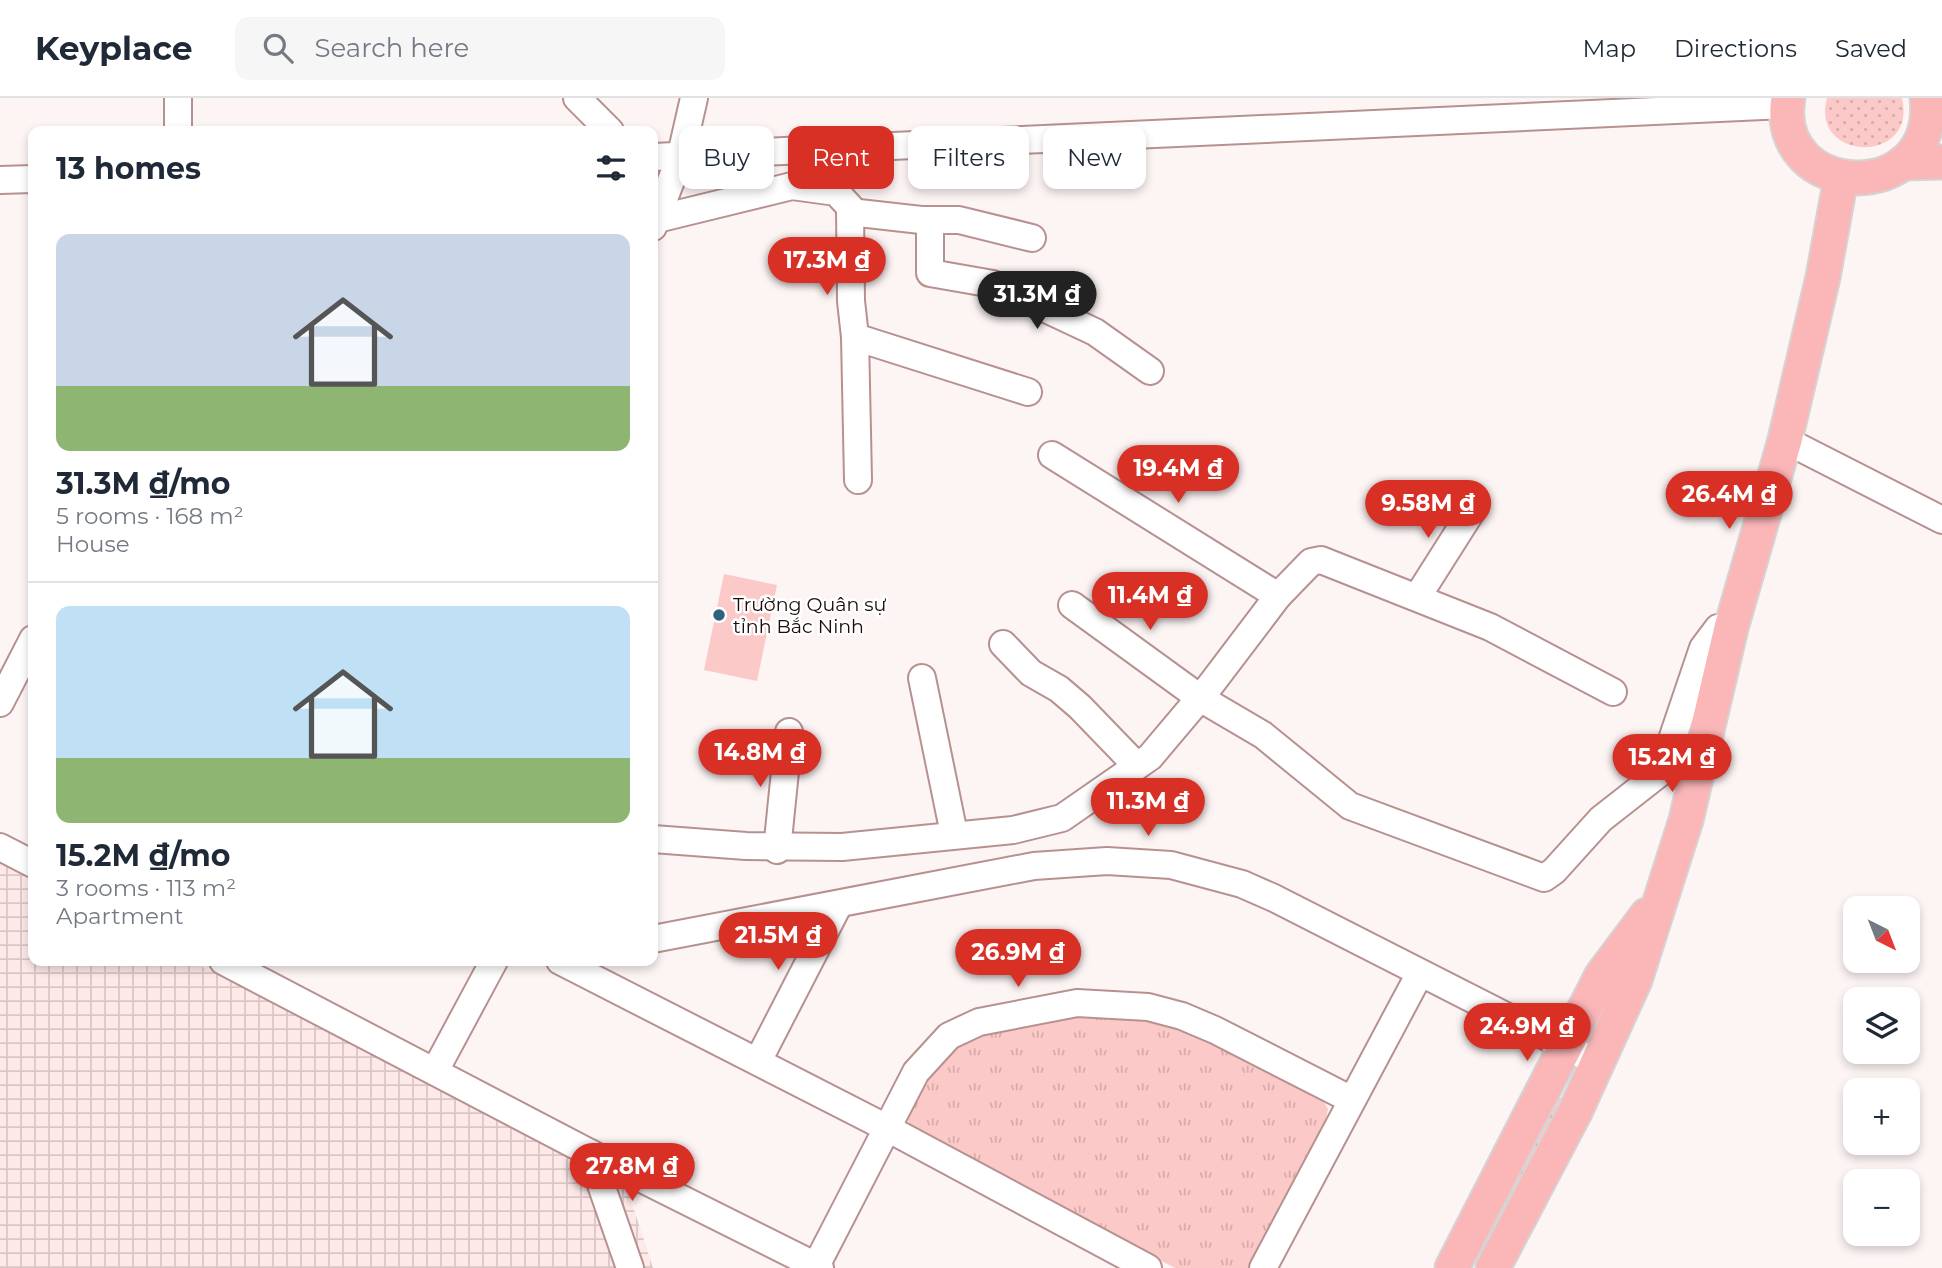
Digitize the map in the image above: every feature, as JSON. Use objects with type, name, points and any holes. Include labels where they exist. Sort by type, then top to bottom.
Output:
[{"type":"main road","points":[[1788,102],[1791,133],[1805,157],[1828,173],[1854,180],[1880,176],[1903,163],[1924,132],[1927,98]]},
{"type":"main road","points":[[1903,163],[1942,162]]},
{"type":"main road","points":[[1493,1268],[1598,1063],[1635,980],[1662,897],[1694,789],[1731,628],[1785,440],[1823,277],[1841,178]]},
{"type":"main road","points":[[1452,1268],[1602,975],[1662,897]]},
{"type":"street","points":[[178,98],[178,126]]},
{"type":"street","points":[[577,98],[605,126]]},
{"type":"street","points":[[688,126],[694,98]]},
{"type":"street","points":[[774,151],[1788,102]]},
{"type":"street","points":[[658,157],[679,155]]},
{"type":"street","points":[[658,215],[679,160]]},
{"type":"street","points":[[0,180],[28,179]]},
{"type":"street","points":[[658,222],[792,186],[836,192],[846,200],[850,212],[850,301],[855,337],[858,480]]},
{"type":"street","points":[[850,212],[930,220],[959,220],[1032,238]]},
{"type":"street","points":[[930,220],[930,273],[993,284],[1095,332],[1150,371]]},
{"type":"street","points":[[855,337],[1028,392]]},
{"type":"street","points":[[1785,440],[1942,520]]},
{"type":"street","points":[[1052,455],[1278,596]]},
{"type":"street","points":[[1418,596],[1475,506]]},
{"type":"street","points":[[658,839],[747,846],[842,847],[1013,830],[1062,818],[1150,757],[1200,698],[1278,596],[1311,562],[1321,561],[1418,596],[1490,627],[1613,692]]},
{"type":"street","points":[[1072,605],[1200,698],[1263,735],[1350,806],[1544,878],[1554,871],[1601,820],[1657,776],[1665,765],[1703,648],[1718,628],[1731,628]]},
{"type":"street","points":[[1003,645],[1031,673],[1059,689],[1080,707],[1137,766]]},
{"type":"street","points":[[0,703],[15,681],[28,651]]},
{"type":"street","points":[[922,678],[954,834]]},
{"type":"street","points":[[777,850],[789,732]]},
{"type":"street","points":[[1657,776],[1694,789]]},
{"type":"street","points":[[0,847],[28,861]]},
{"type":"street","points":[[658,938],[839,904],[876,894],[1034,866],[1107,861],[1171,865],[1242,884],[1274,898],[1598,1063]]},
{"type":"street","points":[[758,1060],[839,904]]},
{"type":"street","points":[[233,966],[436,1069],[590,1153],[818,1267],[916,1072],[941,1042],[957,1031],[1009,1014],[1077,1003],[1119,1003],[1182,1016],[1352,1100]]},
{"type":"street","points":[[436,1069],[491,966]]},
{"type":"street","points":[[570,966],[758,1060],[1148,1268]]},
{"type":"street","points":[[1263,1268],[1420,973]]},
{"type":"street","points":[[590,1153],[630,1268]]},
{"type":"shaded area","points":[[0,861],[28,875],[28,966],[201,966],[627,1188],[653,1268],[0,1268]]},
{"type":"green space","points":[[1827,98],[1902,98],[1903,120],[1894,135],[1881,144],[1864,147],[1847,144],[1833,134],[1826,119]]},
{"type":"green space","points":[[724,574],[777,585],[757,681],[704,670]]},
{"type":"green space","points":[[1077,1014],[1134,1015],[1189,1029],[1321,1097],[1328,1109],[1326,1119],[1249,1268],[1175,1268],[918,1136],[912,1128],[907,1117],[909,1104],[951,1046],[998,1029]]},
{"type":"green space","points":[[1559,1097],[1564,1098],[1481,1259],[1477,1254]]},
{"type":"place","name":"Trường Quân sự tỉnh Bắc Ninh","points":[[719,615]]}]
